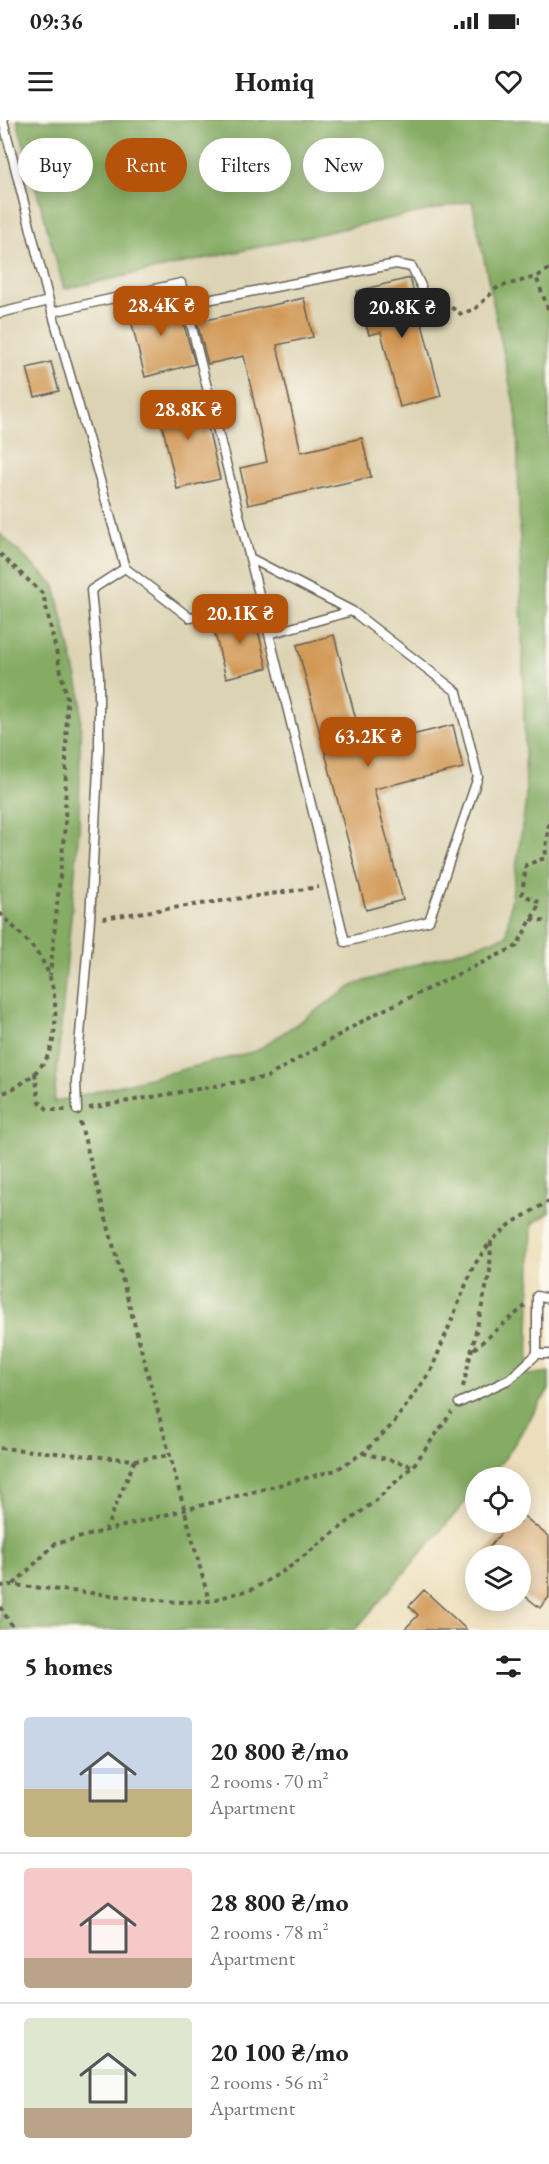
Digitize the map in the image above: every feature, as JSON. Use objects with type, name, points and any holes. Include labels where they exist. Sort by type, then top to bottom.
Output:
[{"type":"lane","points":[[3,120],[49,301],[124,568],[189,618],[261,605]]},
{"type":"lane","points":[[186,304],[396,264],[412,267],[421,286]]},
{"type":"lane","points":[[52,312],[181,283],[345,942],[429,921],[478,777],[457,692],[352,611],[250,558]]},
{"type":"lane","points":[[0,313],[49,301]]},
{"type":"lane","points":[[77,1110],[76,1081],[90,920],[99,750],[99,676],[91,590],[124,568]]},
{"type":"lane","points":[[269,634],[352,611]]},
{"type":"lane","points":[[537,1354],[537,1296],[549,1299]]},
{"type":"lane","points":[[459,1403],[510,1379],[537,1354],[549,1354]]},
{"type":"path","points":[[421,286],[461,314],[475,309],[498,287],[536,277],[549,269]]},
{"type":"path","points":[[536,277],[549,311]]},
{"type":"path","points":[[0,554],[43,594],[68,698],[65,826],[50,975],[54,1002],[54,1028],[49,1053],[35,1073],[11,1090],[0,1094]]},
{"type":"path","points":[[35,1073],[39,1101],[48,1110],[77,1110],[267,1077],[373,1015],[517,946],[540,903],[522,894],[526,865],[545,858],[549,822]]},
{"type":"path","points":[[90,920],[331,885]]},
{"type":"path","points":[[0,913],[39,956],[50,975]]},
{"type":"path","points":[[531,919],[549,922]]},
{"type":"path","points":[[77,1110],[209,1601]]},
{"type":"path","points":[[13,1585],[55,1544],[336,1470],[363,1453],[392,1425],[431,1371],[472,1268],[491,1241],[512,1222],[549,1202]]},
{"type":"path","points":[[0,1586],[13,1585],[178,1602],[209,1601],[253,1588],[287,1569],[375,1501],[413,1466],[459,1403],[490,1271],[491,1241]]},
{"type":"path","points":[[473,1350],[537,1296]]},
{"type":"path","points":[[0,1448],[135,1460],[171,1455]]},
{"type":"path","points":[[363,1453],[413,1466]]},
{"type":"path","points":[[105,1532],[135,1460]]},
{"type":"path","points":[[0,1607],[15,1630]]},
{"type":"shaded area","points":[[0,120],[17,120],[22,138],[18,138],[18,192],[37,192],[64,289],[471,201],[517,418],[526,800],[506,936],[356,984],[256,1051],[54,1102],[79,828],[55,586],[0,534]]},
{"type":"green space","points":[[17,120],[549,120],[549,1213],[532,1224],[528,1375],[549,1372],[549,1389],[506,1457],[497,1467],[465,1467],[465,1503],[355,1630],[0,1630],[0,534],[55,586],[81,696],[79,828],[54,1102],[256,1051],[356,984],[506,936],[526,800],[517,418],[472,201],[64,289],[37,192],[93,192],[93,138],[22,138]]},
{"type":"building","points":[[410,278],[441,396],[400,407],[381,332],[369,335],[357,291]]},
{"type":"building","points":[[176,297],[195,364],[145,377],[128,308]]},
{"type":"building","points":[[304,298],[313,337],[277,345],[301,452],[362,438],[371,477],[248,505],[240,468],[267,462],[244,356],[208,364],[197,322]]},
{"type":"building","points":[[51,362],[59,391],[35,397],[27,368]]},
{"type":"building","points":[[200,393],[220,479],[177,489],[157,403]]},
{"type":"building","points":[[254,613],[267,668],[226,678],[212,622]]},
{"type":"building","points":[[334,635],[363,747],[453,725],[463,768],[374,789],[403,900],[366,910],[297,645]]},
{"type":"building","points":[[531,1522],[549,1537],[549,1597],[540,1608],[531,1601],[531,1545],[491,1545],[501,1533],[531,1533]]},
{"type":"building","points":[[424,1590],[467,1630],[404,1630],[418,1615],[409,1606]]}]
